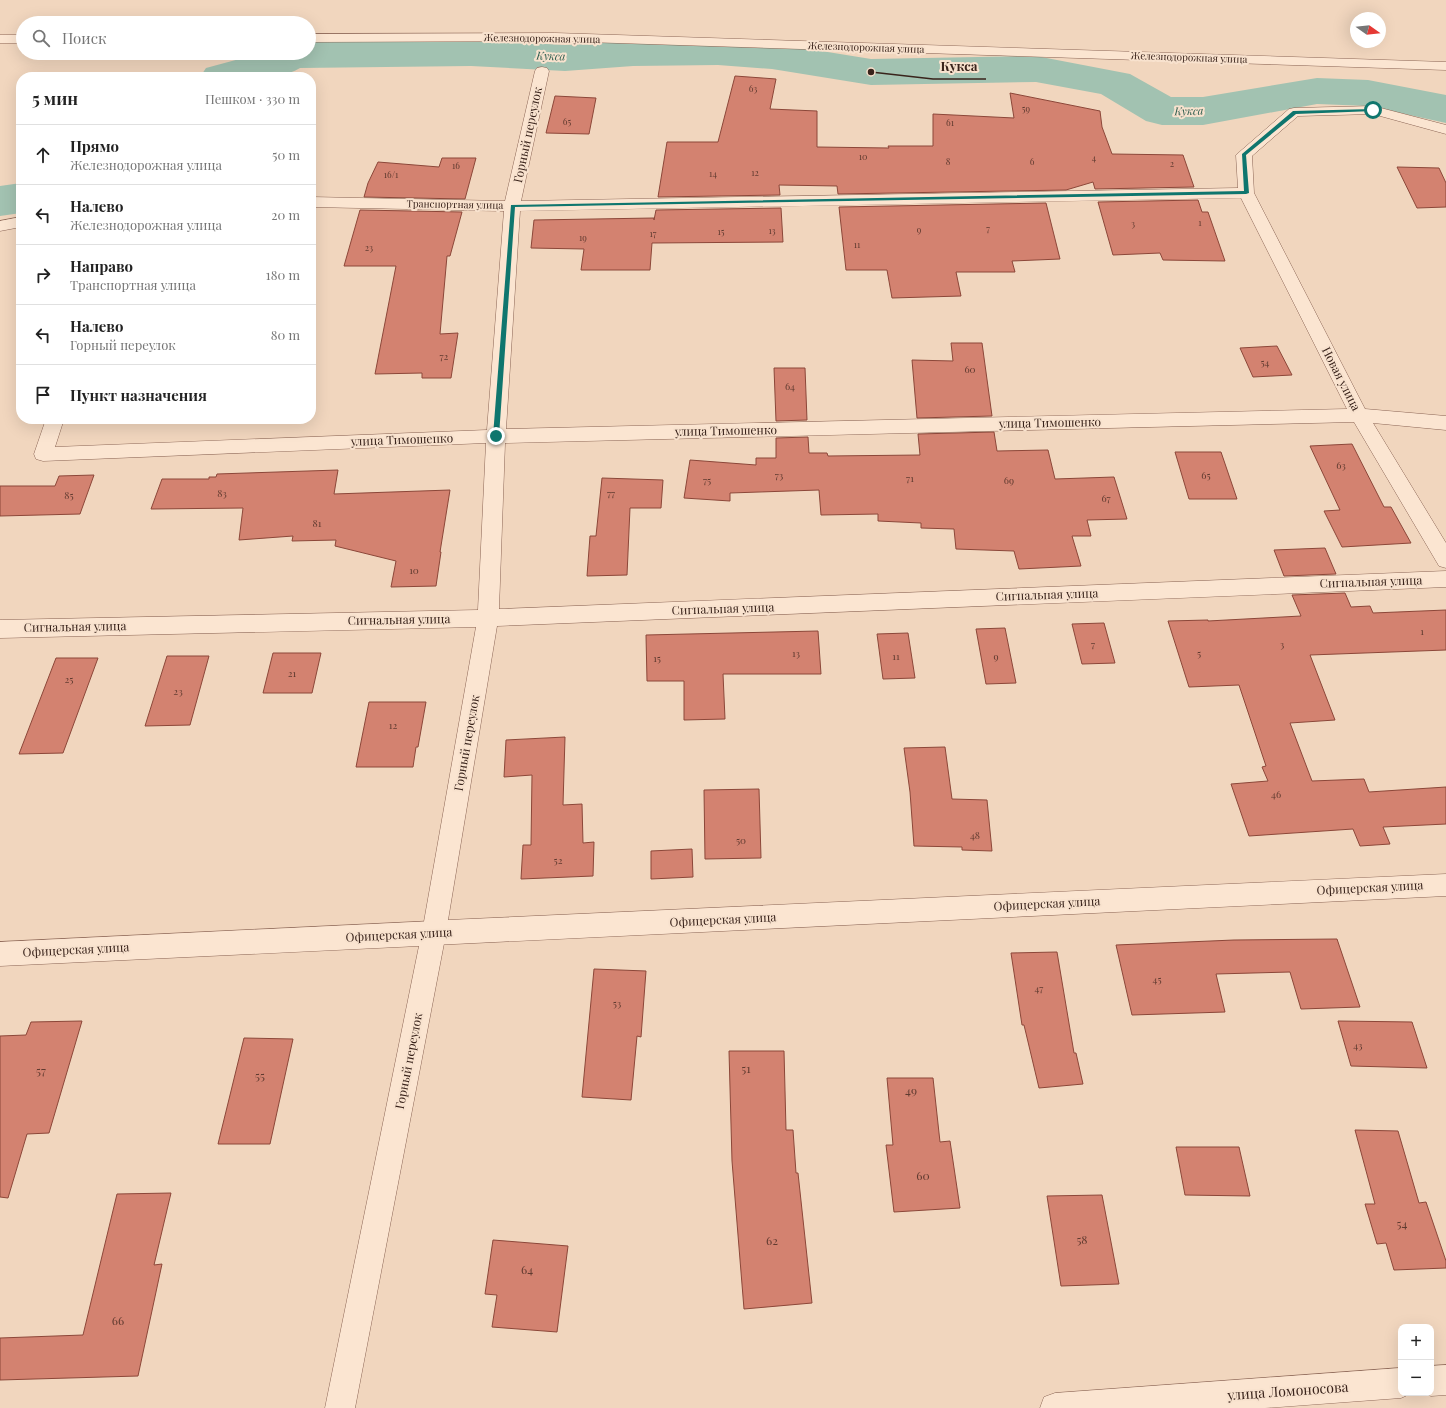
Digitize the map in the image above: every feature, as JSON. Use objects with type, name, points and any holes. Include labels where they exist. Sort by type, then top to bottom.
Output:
[{"type":"street","name":"Железнодорожная улица","points":[[316,38],[1446,66]]},
{"type":"street","points":[[0,39],[16,39]]},
{"type":"street","name":"Горный переулок","points":[[340,1408],[434,934],[488,618],[496,436],[512,206],[542,71]]},
{"type":"street","points":[[1246,193],[1244,154],[1294,112],[1373,110],[1446,130]]},
{"type":"street","name":"Транспортная улица","points":[[316,202],[512,206],[1246,193]]},
{"type":"street","name":"Новая улица","points":[[1246,193],[1359,415],[1446,560]]},
{"type":"street","points":[[0,226],[16,223]]},
{"type":"street","name":"улица Тимошенко","points":[[53,424],[42,454],[496,436],[1359,415],[1446,423]]},
{"type":"street","name":"Сигнальная улица","points":[[0,629],[488,618],[1446,579]]},
{"type":"street","name":"Офицерская улица","points":[[0,954],[1446,885]]},
{"type":"street","points":[[1434,1381],[1446,1380]]},
{"type":"street","name":"улица Ломоносова","points":[[1055,1408],[1398,1383]]},
{"type":"building","points":[[735,76],[776,79],[770,109],[817,111],[817,147],[889,148],[888,146],[933,146],[933,114],[1014,118],[1010,93],[1100,111],[1102,127],[1112,154],[1183,155],[1194,187],[1095,189],[1093,182],[1066,190],[838,194],[837,186],[779,185],[780,195],[658,197],[667,142],[718,142]]},
{"type":"building","points":[[555,96],[596,98],[589,134],[546,133]]},
{"type":"building","points":[[442,158],[476,158],[465,199],[364,197],[368,183],[378,162],[439,167]]},
{"type":"building","points":[[1397,167],[1439,168],[1446,183],[1446,207],[1417,208]]},
{"type":"building","points":[[1198,200],[1202,212],[1208,212],[1225,261],[1163,260],[1160,253],[1113,255],[1098,202]]},
{"type":"building","points":[[1046,203],[1060,259],[1012,261],[1015,272],[956,272],[961,296],[892,298],[887,270],[846,270],[839,207]]},
{"type":"building","points":[[781,208],[783,242],[652,243],[650,270],[581,270],[584,249],[531,248],[534,220],[654,218],[654,220],[656,210]]},
{"type":"building","points":[[360,210],[462,212],[450,256],[447,256],[440,334],[458,333],[451,378],[422,378],[422,373],[375,374],[396,266],[344,266]]},
{"type":"building","points":[[951,343],[982,343],[992,416],[917,418],[912,360],[953,361]]},
{"type":"building","points":[[1277,346],[1292,375],[1253,377],[1240,348]]},
{"type":"building","points":[[774,368],[805,368],[807,420],[776,421]]},
{"type":"building","points":[[994,432],[997,451],[1048,450],[1055,479],[1114,477],[1127,519],[1087,520],[1091,536],[1072,536],[1081,566],[1019,569],[1014,551],[956,549],[954,529],[921,528],[921,523],[878,521],[878,514],[821,515],[819,490],[730,493],[730,501],[684,498],[690,460],[756,465],[756,458],[776,458],[776,438],[808,437],[809,453],[827,453],[828,456],[920,455],[918,434]]},
{"type":"building","points":[[1352,444],[1384,507],[1391,507],[1411,543],[1342,547],[1324,511],[1340,510],[1310,446]]},
{"type":"building","points":[[1175,452],[1221,452],[1237,499],[1189,499]]},
{"type":"building","points":[[338,470],[334,494],[450,490],[436,586],[391,587],[396,561],[335,546],[336,540],[292,541],[293,536],[239,540],[243,508],[151,509],[162,479],[209,479],[209,477],[216,477],[217,474]]},
{"type":"building","points":[[94,475],[80,514],[0,516],[0,486],[55,486],[59,476]]},
{"type":"building","points":[[602,478],[663,480],[661,508],[630,508],[627,575],[587,576],[590,536],[596,536]]},
{"type":"building","points":[[1325,548],[1336,574],[1284,576],[1274,550]]},
{"type":"building","points":[[1345,593],[1351,607],[1370,606],[1373,613],[1446,610],[1446,650],[1310,655],[1335,720],[1290,723],[1312,781],[1364,779],[1369,792],[1446,787],[1446,824],[1383,827],[1390,844],[1360,846],[1353,829],[1249,836],[1231,784],[1268,781],[1262,767],[1266,766],[1239,685],[1189,687],[1168,621],[1208,621],[1301,616],[1292,595]]},
{"type":"building","points":[[1104,623],[1115,663],[1082,664],[1072,624]]},
{"type":"building","points":[[1005,628],[1016,683],[986,684],[976,629]]},
{"type":"building","points":[[818,631],[821,674],[723,674],[725,719],[684,720],[684,681],[647,681],[646,635]]},
{"type":"building","points":[[908,633],[915,678],[883,679],[877,634]]},
{"type":"building","points":[[273,653],[321,653],[312,693],[263,693]]},
{"type":"building","points":[[167,656],[209,656],[190,725],[145,726]]},
{"type":"building","points":[[56,658],[98,658],[63,753],[19,754]]},
{"type":"building","points":[[369,702],[426,702],[413,767],[356,767]]},
{"type":"building","points":[[565,737],[563,805],[582,804],[583,843],[594,842],[593,876],[521,879],[523,845],[531,845],[532,775],[504,777],[506,740]]},
{"type":"building","points":[[945,747],[952,799],[987,800],[992,851],[962,850],[962,847],[914,846],[910,792],[904,748]]},
{"type":"building","points":[[759,789],[761,858],[705,859],[704,790]]},
{"type":"building","points":[[692,849],[693,877],[651,879],[651,851]]},
{"type":"building","points":[[1337,939],[1360,1007],[1301,1009],[1290,972],[1216,974],[1225,1012],[1132,1015],[1116,945],[1234,940]]},
{"type":"building","points":[[1057,952],[1074,1053],[1076,1053],[1083,1084],[1039,1088],[1024,1025],[1022,1025],[1011,953]]},
{"type":"building","points":[[594,969],[646,971],[641,1037],[637,1036],[631,1100],[582,1097]]},
{"type":"building","points":[[82,1021],[49,1133],[27,1134],[8,1198],[0,1197],[0,1036],[26,1035],[31,1022]]},
{"type":"building","points":[[1338,1021],[1412,1022],[1427,1068],[1351,1066]]},
{"type":"building","points":[[244,1038],[293,1039],[270,1144],[218,1144]]},
{"type":"building","points":[[729,1051],[784,1051],[786,1130],[793,1130],[796,1173],[798,1173],[812,1303],[744,1309],[732,1161]]},
{"type":"building","points":[[887,1078],[933,1078],[940,1142],[950,1141],[960,1208],[894,1212],[886,1145],[893,1145]]},
{"type":"building","points":[[1355,1130],[1398,1131],[1419,1203],[1426,1202],[1446,1261],[1446,1268],[1394,1270],[1386,1243],[1377,1244],[1365,1204],[1375,1204]]},
{"type":"building","points":[[1176,1147],[1239,1147],[1250,1196],[1185,1195]]},
{"type":"building","points":[[171,1193],[154,1265],[162,1264],[138,1376],[0,1380],[0,1338],[83,1335],[117,1194]]},
{"type":"building","points":[[1102,1195],[1119,1284],[1061,1286],[1047,1196]]},
{"type":"building","points":[[493,1240],[568,1246],[557,1332],[492,1327],[497,1295],[485,1294]]},
{"type":"waterway","name":"Кукса","points":[[316,55],[471,53],[565,58],[633,53],[718,52],[772,56],[871,72],[1036,69],[1114,83],[1162,111],[1203,111],[1317,91],[1368,93],[1446,109]]},
{"type":"waterway","name":"Кукса","points":[[241,72],[282,60]]},
{"type":"waterway","name":"Кукса","points":[[0,201],[16,200]]},
{"type":"place","name":"Кукса","points":[[871,72]]},
{"type":"route","points":[[496,436],[512,206],[1246,193],[1244,154],[1294,112],[1373,110]]}]
